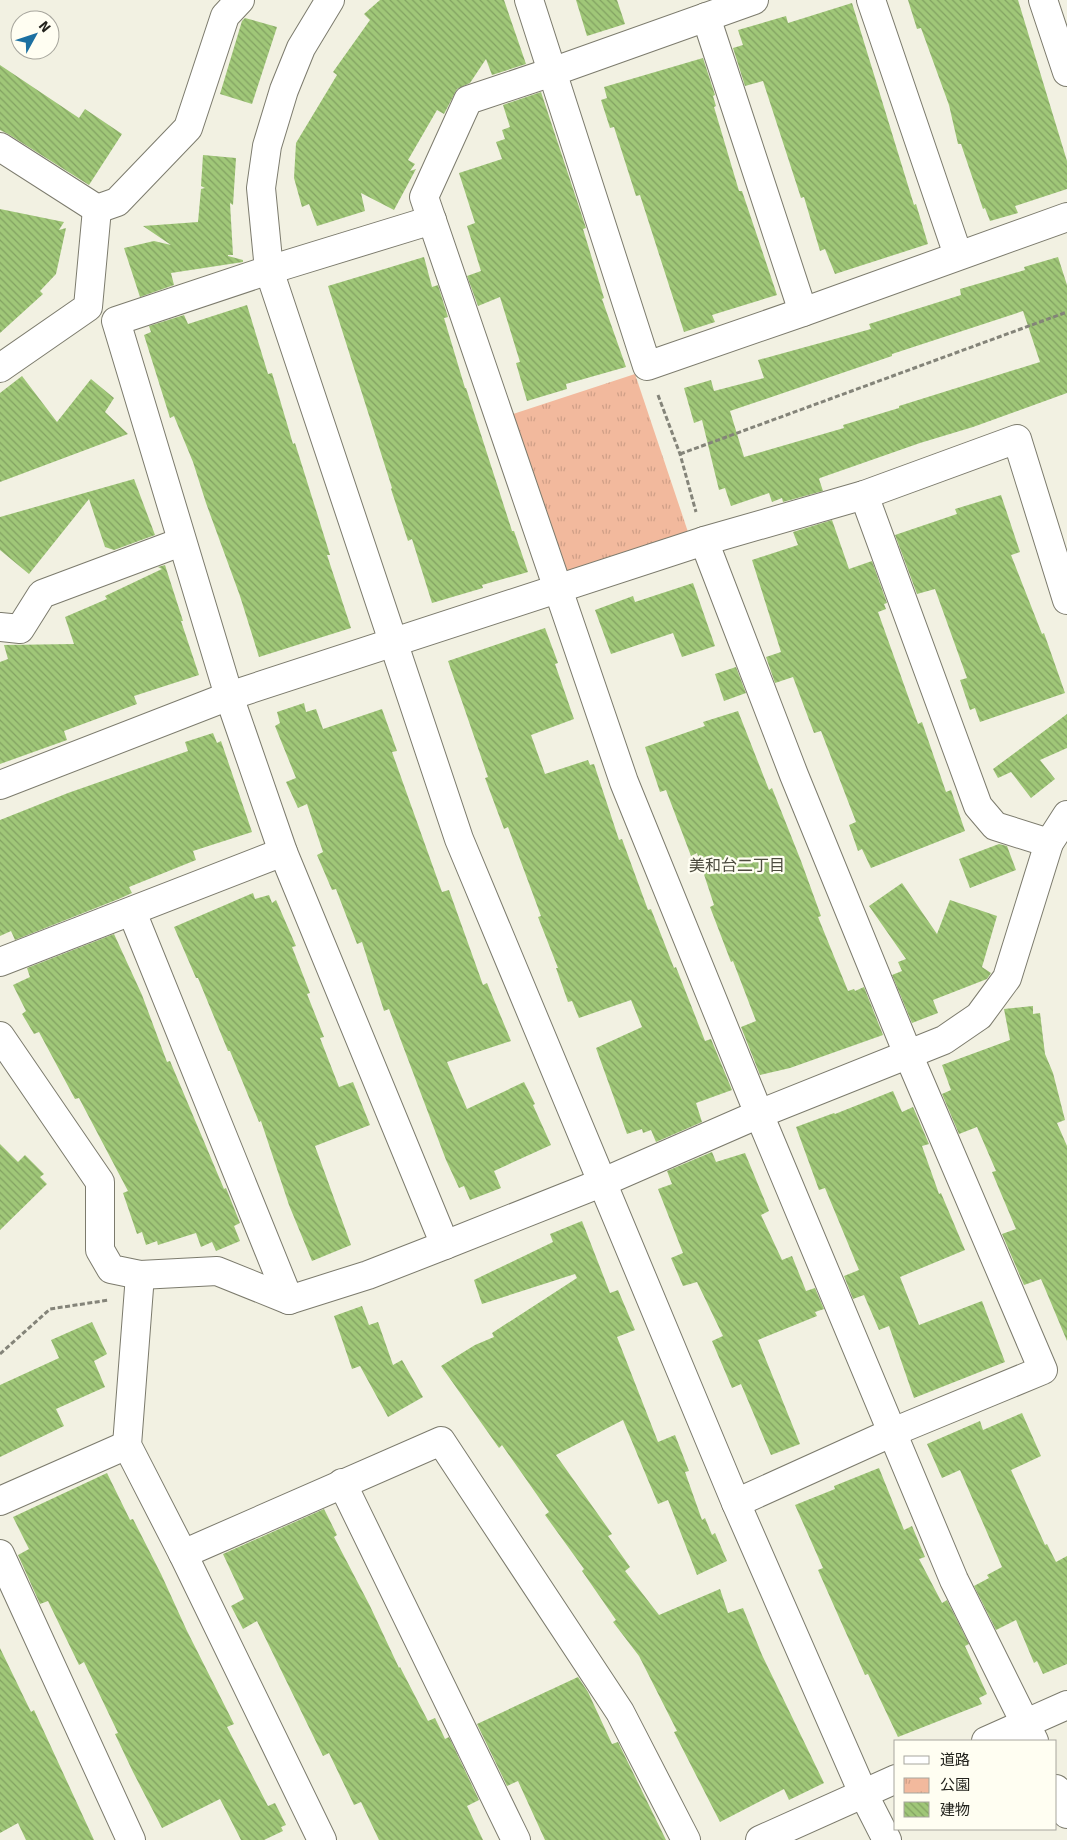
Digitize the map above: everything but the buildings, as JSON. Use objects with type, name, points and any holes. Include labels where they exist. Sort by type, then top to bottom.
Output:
[{"type":"street","points":[[98,209],[117,202],[188,128],[225,16],[240,0]]},
{"type":"street","points":[[330,0],[301,48],[284,90],[267,146],[260,188],[269,270],[459,839],[736,1503],[863,1793],[886,1840]]},
{"type":"street","points":[[529,0],[647,366],[1067,217]]},
{"type":"street","points":[[754,0],[468,100],[424,197],[624,782],[759,1114],[954,1580],[1030,1733]]},
{"type":"street","points":[[871,0],[958,255]]},
{"type":"street","points":[[1043,0],[1067,72]]},
{"type":"street","points":[[706,17],[803,312]]},
{"type":"street","points":[[0,147],[98,209]]},
{"type":"street","points":[[0,368],[88,307],[98,209]]},
{"type":"street","points":[[432,220],[269,270],[116,322],[229,696],[283,852],[445,1245]]},
{"type":"street","points":[[0,785],[229,696],[704,541],[864,495],[1017,439],[1067,600]]},
{"type":"street","points":[[864,495],[978,806],[995,826],[1048,843]]},
{"type":"street","points":[[704,541],[794,775],[908,1054],[1043,1370],[892,1432],[736,1503]]},
{"type":"street","points":[[0,627],[20,629],[42,594],[181,542]]},
{"type":"street","points":[[0,1036],[100,1182],[100,1250],[111,1270],[140,1275],[217,1271],[289,1300],[368,1275],[445,1245],[602,1182],[759,1114],[944,1040],[979,1016],[1006,978],[1048,843],[1067,815]]},
{"type":"street","points":[[0,962],[283,852]]},
{"type":"street","points":[[132,912],[289,1300]]},
{"type":"street","points":[[140,1275],[127,1445],[183,1554],[322,1840]]},
{"type":"street","points":[[183,1554],[342,1483],[441,1442],[620,1712],[686,1840]]},
{"type":"street","points":[[0,1501],[127,1445]]},
{"type":"street","points":[[342,1483],[516,1840]]},
{"type":"street","points":[[0,1554],[131,1840]]},
{"type":"street","points":[[992,1740],[1030,1733],[1067,1706]]},
{"type":"street","points":[[760,1840],[894,1780]]},
{"type":"street","points":[[1057,1791],[1067,1814]]},
{"type":"path","points":[[680,454],[1067,312]]},
{"type":"path","points":[[647,366],[680,454],[704,541]]},
{"type":"path","points":[[0,1354],[50,1309],[108,1301],[140,1275]]},
{"type":"green space","points":[[635,374],[688,532],[562,573],[510,415]]},
{"type":"district","name":"美和台二丁目","points":[[737,866]]}]
